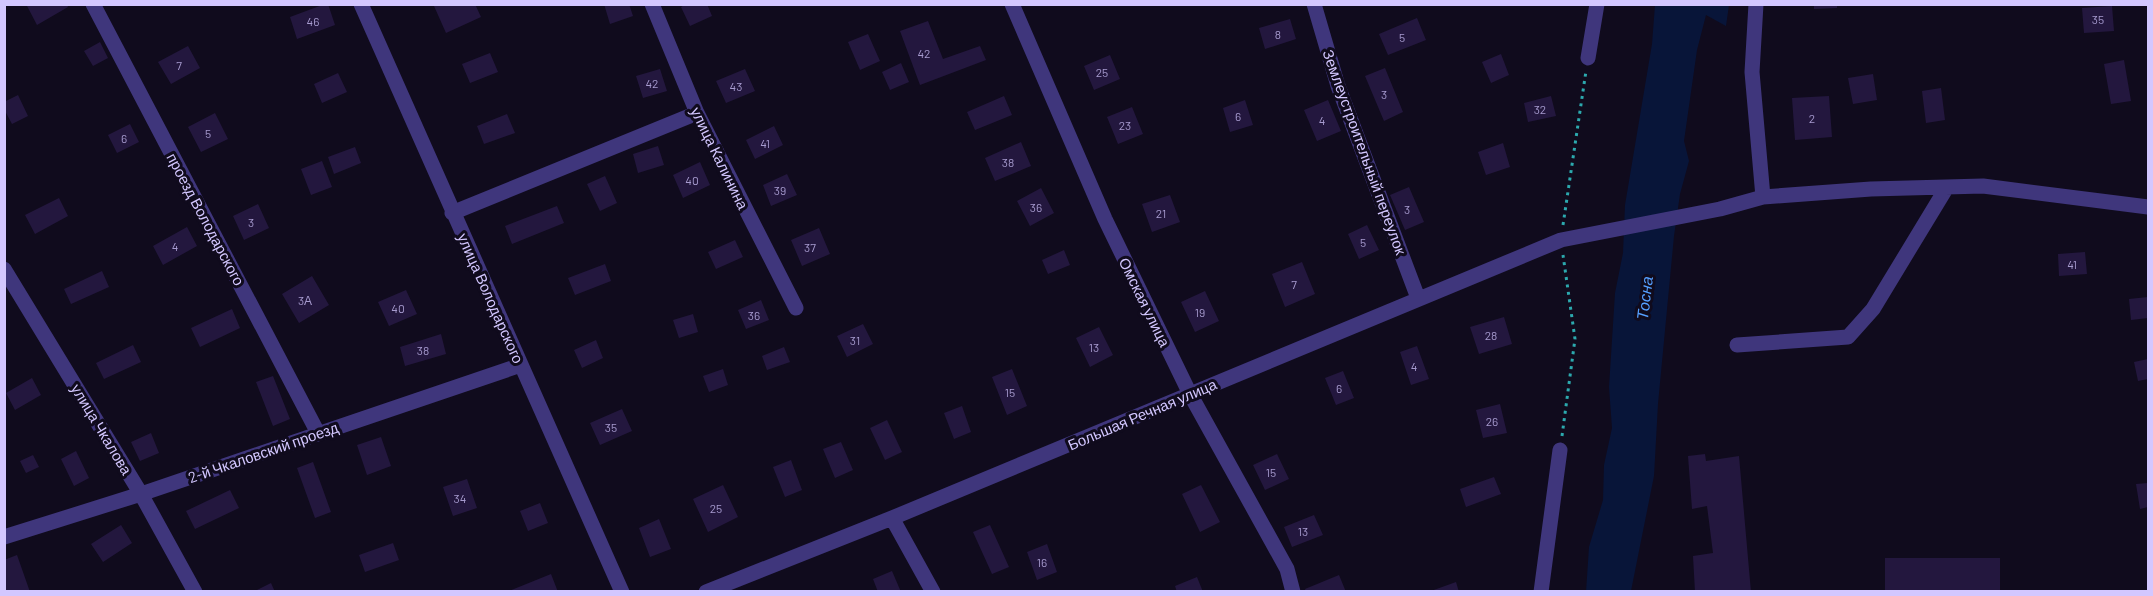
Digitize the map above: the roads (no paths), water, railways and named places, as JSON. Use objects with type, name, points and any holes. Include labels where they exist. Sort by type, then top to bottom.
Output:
[{"type":"street","name":"проезд Володарского","points":[[93,4],[318,433]]},
{"type":"street","name":"улица Володарского","points":[[361,4],[622,591]]},
{"type":"street","name":"улица Калинина","points":[[652,4],[697,113],[796,308]]},
{"type":"street","name":"Омская улица","points":[[1012,4],[1105,219],[1190,394],[1287,569],[1293,591]]},
{"type":"street","name":"Землеустроительный переулок","points":[[1314,4],[1338,86],[1418,298]]},
{"type":"street","points":[[1588,58],[1597,4]]},
{"type":"street","points":[[1756,4],[1752,72],[1763,197]]},
{"type":"street","points":[[452,213],[697,113]]},
{"type":"street","name":"Большая Речная улица","points":[[706,591],[892,518],[1561,240],[1720,209],[1763,197],[1871,189],[1983,186],[2148,207]]},
{"type":"street","points":[[1737,345],[1848,337],[1873,309],[1947,187]]},
{"type":"street","name":"улица Чкалова","points":[[4,269],[141,494],[195,591]]},
{"type":"street","name":"2-й Чкаловский проезд","points":[[4,537],[141,494],[521,365]]},
{"type":"street","points":[[1541,591],[1560,450]]},
{"type":"street","points":[[892,518],[933,591]]},
{"type":"water","name":"Тосна","points":[[1655,5],[1729,5],[1726,26],[1706,15],[1697,50],[1684,141],[1689,161],[1680,194],[1674,236],[1658,404],[1654,476],[1631,591],[1586,592],[1589,547],[1603,500],[1604,465],[1612,428],[1609,387],[1615,293],[1623,253],[1625,205],[1652,44]]}]
